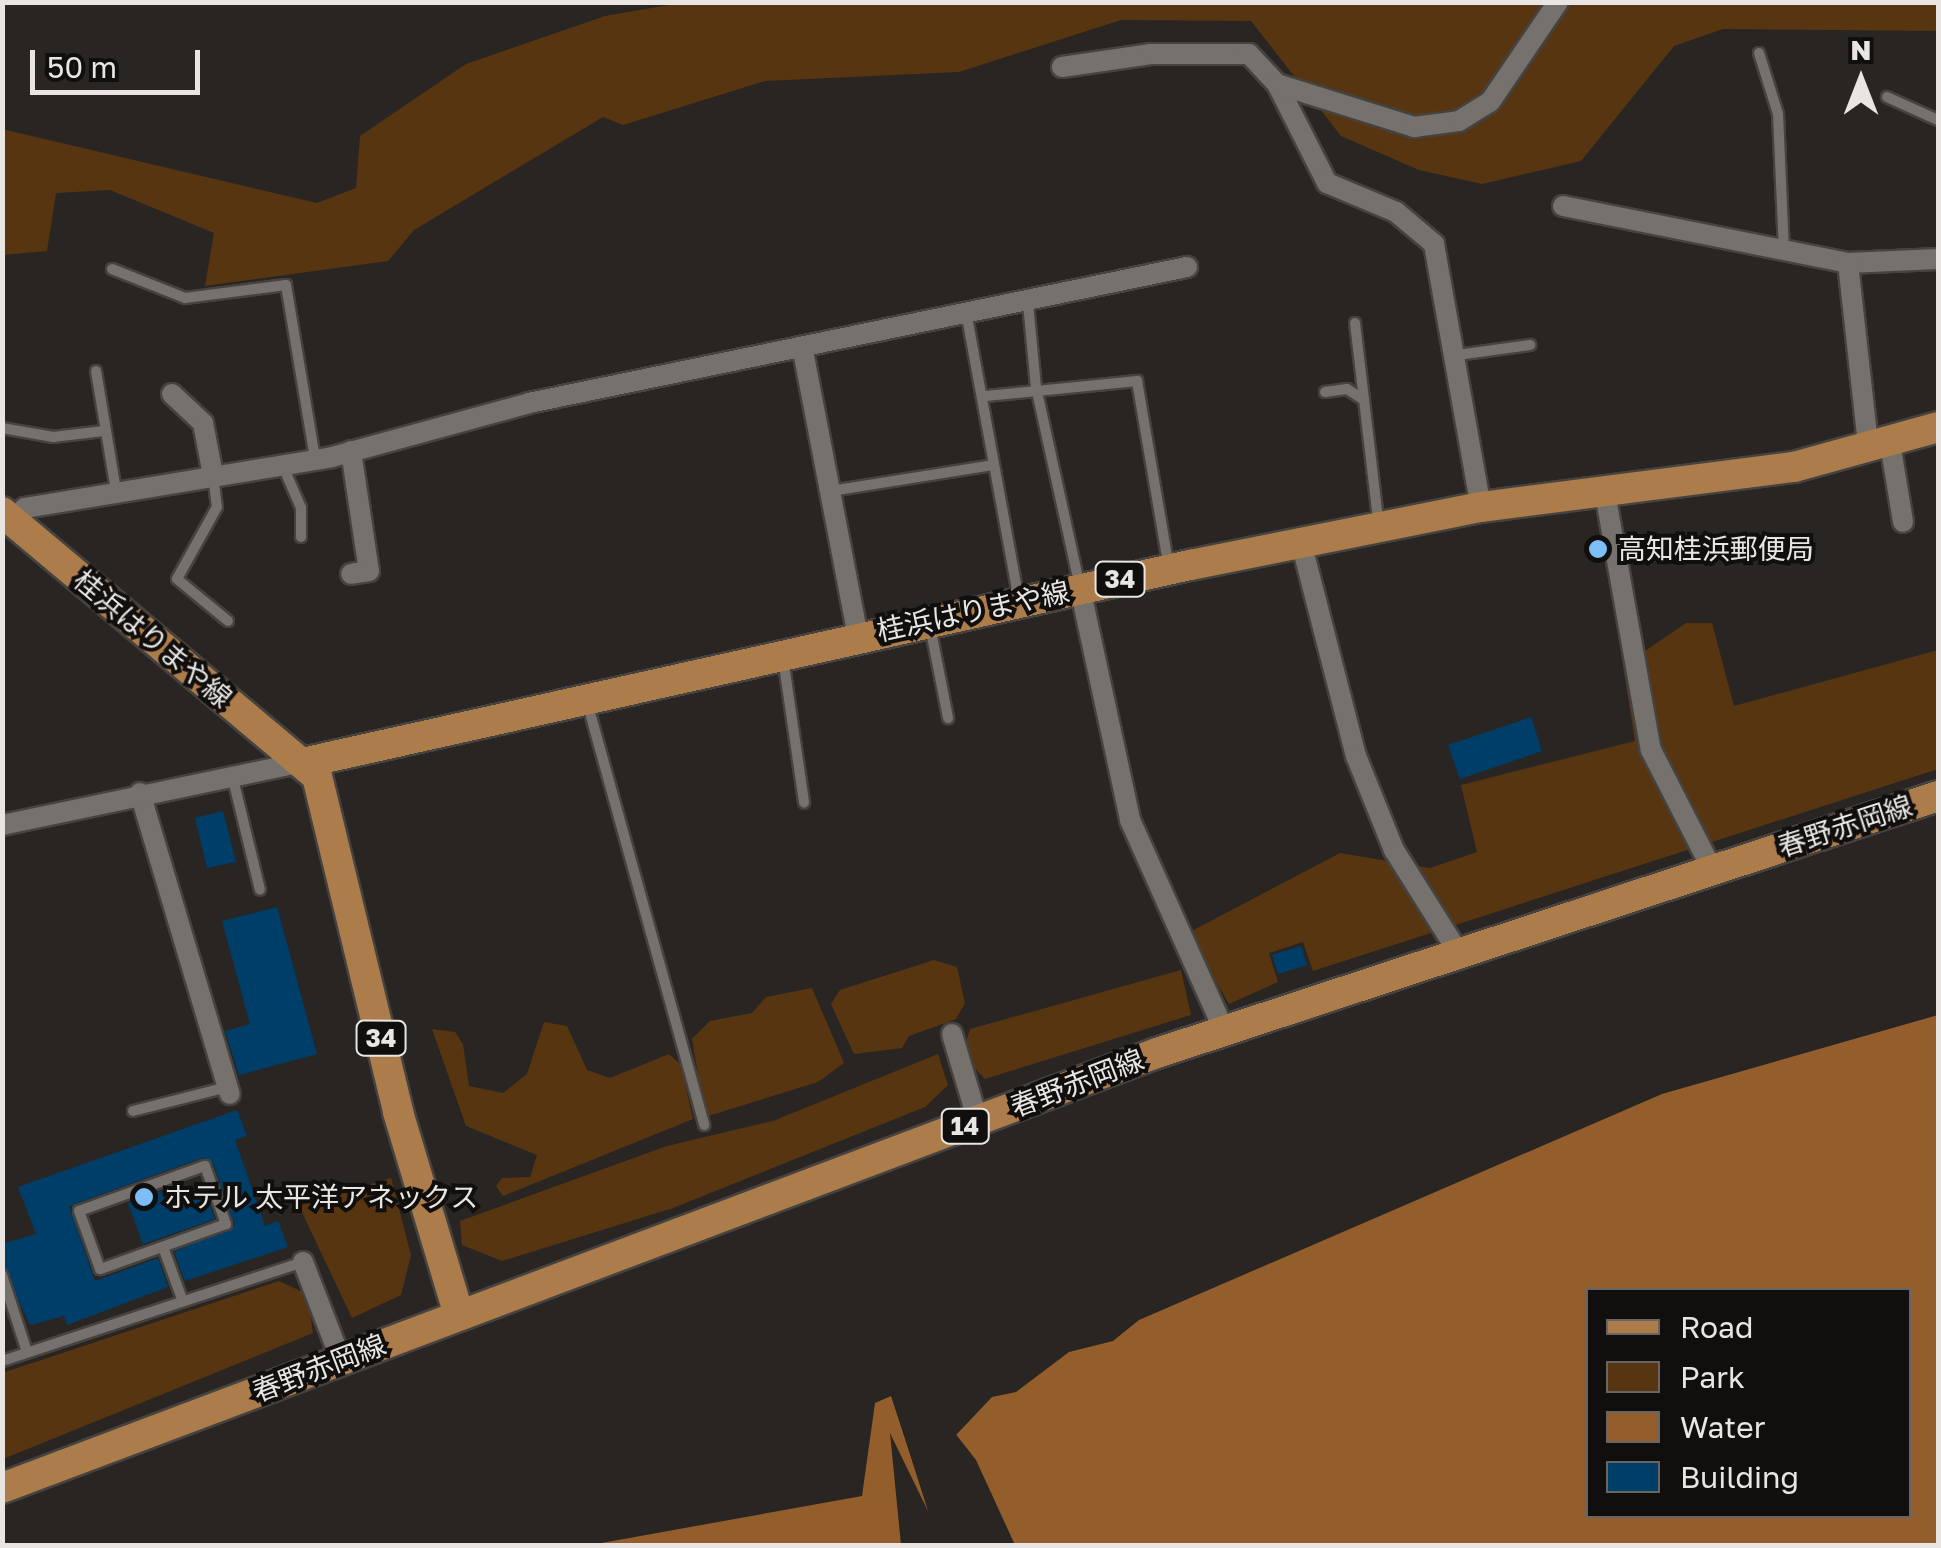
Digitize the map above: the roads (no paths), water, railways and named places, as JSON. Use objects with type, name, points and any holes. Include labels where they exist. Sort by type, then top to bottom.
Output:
[{"type":"main road","name":"桂浜はりまや線","points":[[306,762],[782,652],[1169,569],[1482,507],[1794,466],[1878,440],[1938,427]]},
{"type":"main road","name":"桂浜はりまや線","points":[[7,516],[306,762],[324,799],[398,1112],[459,1315]]},
{"type":"main road","name":"春野赤岡線","points":[[2,1488],[1224,1030],[1938,796]]},
{"type":"street","points":[[1277,84],[1414,127],[1459,121],[1490,102],[1558,2]]},
{"type":"street","points":[[1062,68],[1151,54],[1249,54],[1277,84],[1326,183],[1396,212],[1434,244],[1482,507]]},
{"type":"street","points":[[1563,206],[1848,263],[1938,259]]},
{"type":"street","points":[[1848,263],[1878,440],[1903,522]]},
{"type":"street","points":[[7,516],[26,508],[116,490],[351,452],[529,403],[803,352],[1187,266]]},
{"type":"street","points":[[803,352],[858,636]]},
{"type":"street","points":[[172,394],[204,424],[212,474]]},
{"type":"street","points":[[351,452],[369,571],[351,574]]},
{"type":"street","points":[[1604,493],[1650,750],[1712,870]]},
{"type":"street","points":[[1301,542],[1356,756],[1394,850],[1458,952]]},
{"type":"street","points":[[1080,588],[1130,820],[1224,1030]]},
{"type":"street","points":[[2,825],[231,774],[306,762]]},
{"type":"street","points":[[140,793],[229,1090]]},
{"type":"street","points":[[952,1034],[978,1121]]},
{"type":"street","points":[[303,1262],[341,1360]]},
{"type":"lane","points":[[1759,53],[1778,114],[1784,251]]},
{"type":"lane","points":[[1887,97],[1938,120]]},
{"type":"lane","points":[[112,268],[185,298],[286,285],[316,458]]},
{"type":"lane","points":[[1028,303],[1036,387],[1080,588]]},
{"type":"lane","points":[[968,316],[986,396],[994,465],[1019,600]]},
{"type":"lane","points":[[1355,324],[1379,526]]},
{"type":"lane","points":[[1457,355],[1530,345]]},
{"type":"lane","points":[[96,371],[116,490]]},
{"type":"lane","points":[[986,396],[1036,387],[1138,381],[1169,569]]},
{"type":"lane","points":[[1325,392],[1347,389],[1364,400]]},
{"type":"lane","points":[[2,428],[53,437],[104,431]]},
{"type":"lane","points":[[282,463],[302,508],[301,537]]},
{"type":"lane","points":[[830,491],[994,465]]},
{"type":"lane","points":[[212,474],[217,507],[178,579],[228,621]]},
{"type":"lane","points":[[929,620],[948,718]]},
{"type":"lane","points":[[782,652],[804,802]]},
{"type":"lane","points":[[587,699],[704,1125]]},
{"type":"lane","points":[[231,774],[260,890]]},
{"type":"lane","points":[[133,1111],[229,1090]]},
{"type":"lane","points":[[205,1166],[226,1224],[163,1247],[100,1268],[79,1211],[205,1166]]},
{"type":"lane","points":[[163,1247],[182,1299]]},
{"type":"lane","points":[[2,1361],[303,1262]]},
{"type":"lane","points":[[2,1275],[27,1352]]},
{"type":"water","points":[[1938,1015],[1938,1545],[971,1545],[938,1454],[992,1397],[1016,1392],[1069,1352],[1113,1341],[1139,1320],[1662,1094]]},
{"type":"water","points":[[891,1396],[940,1545],[585,1546],[862,1496],[875,1403]]},
{"type":"place","name":"高知桂浜郵便局","points":[[1598,549]]},
{"type":"place","name":"ホテル 太平洋アネックス","points":[[144,1197]]}]
